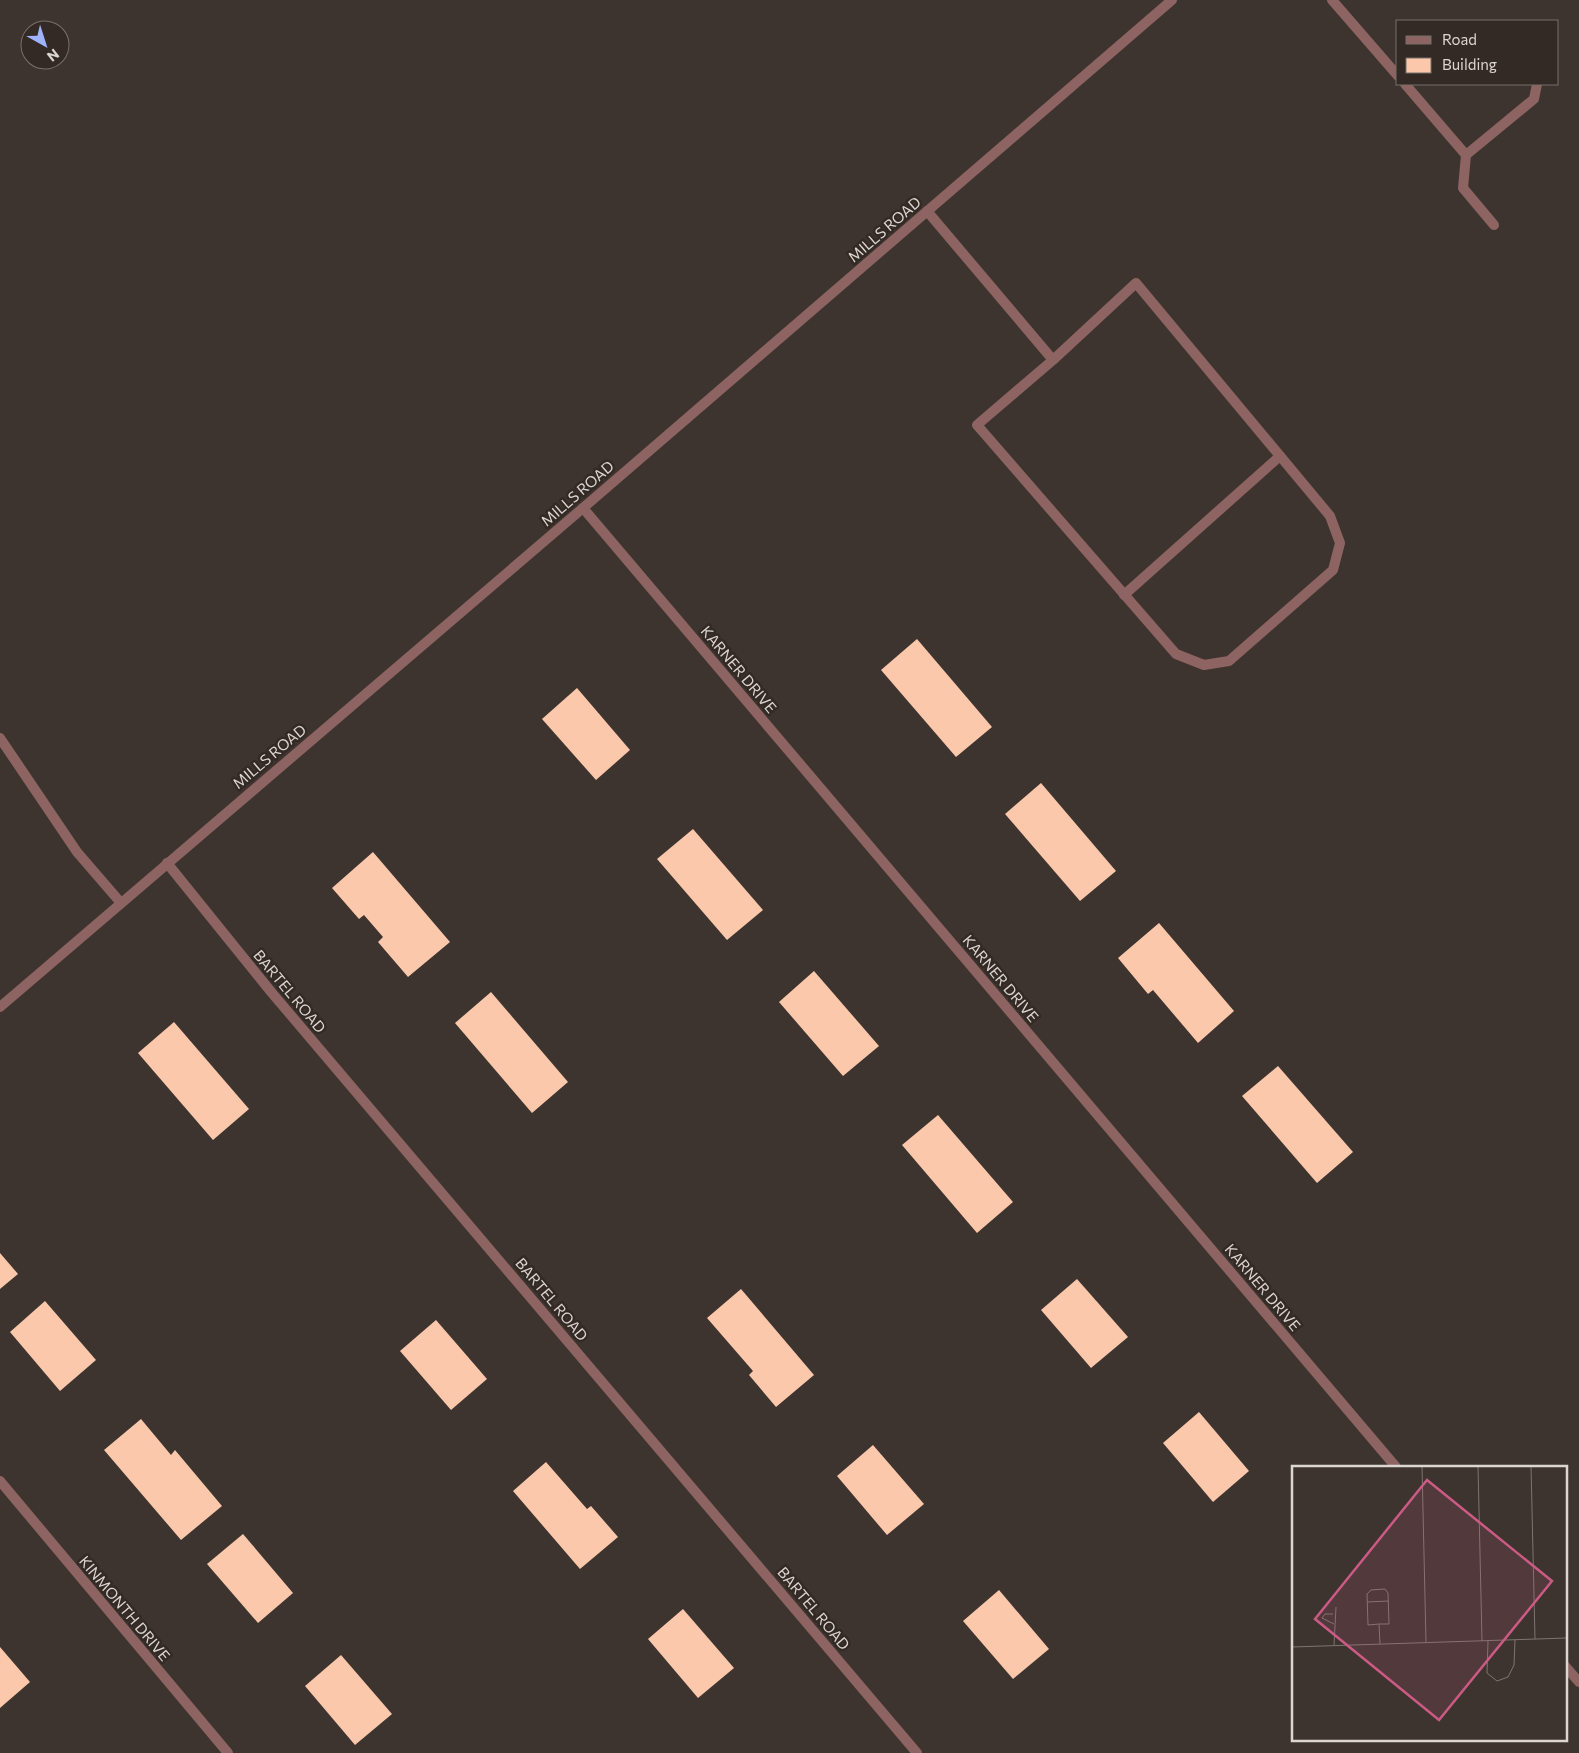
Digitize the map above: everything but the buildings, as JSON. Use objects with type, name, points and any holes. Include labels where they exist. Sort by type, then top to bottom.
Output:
[{"type":"street","name":"MILLS ROAD","points":[[0,1007],[1172,0]]},
{"type":"street","points":[[1332,0],[1396,74]]},
{"type":"street","points":[[1406,85],[1466,155]]},
{"type":"street","points":[[1494,225],[1463,188],[1466,155],[1534,99],[1537,85]]},
{"type":"street","points":[[927,211],[1053,360]]},
{"type":"street","points":[[1136,282],[1280,456],[1330,516],[1340,543],[1333,570],[1230,661],[1204,665],[1176,654],[977,425],[1053,360],[1136,282]]},
{"type":"street","points":[[1124,595],[1280,456]]},
{"type":"street","name":"KARNER DRIVE","points":[[583,508],[1395,1466]]},
{"type":"street","points":[[0,738],[77,852],[121,902]]},
{"type":"street","name":"BARTEL ROAD","points":[[167,863],[272,993],[917,1753]]},
{"type":"street","name":"KINMONTH DRIVE","points":[[0,1481],[228,1753]]},
{"type":"street","points":[[1566,1667],[1579,1682]]}]
